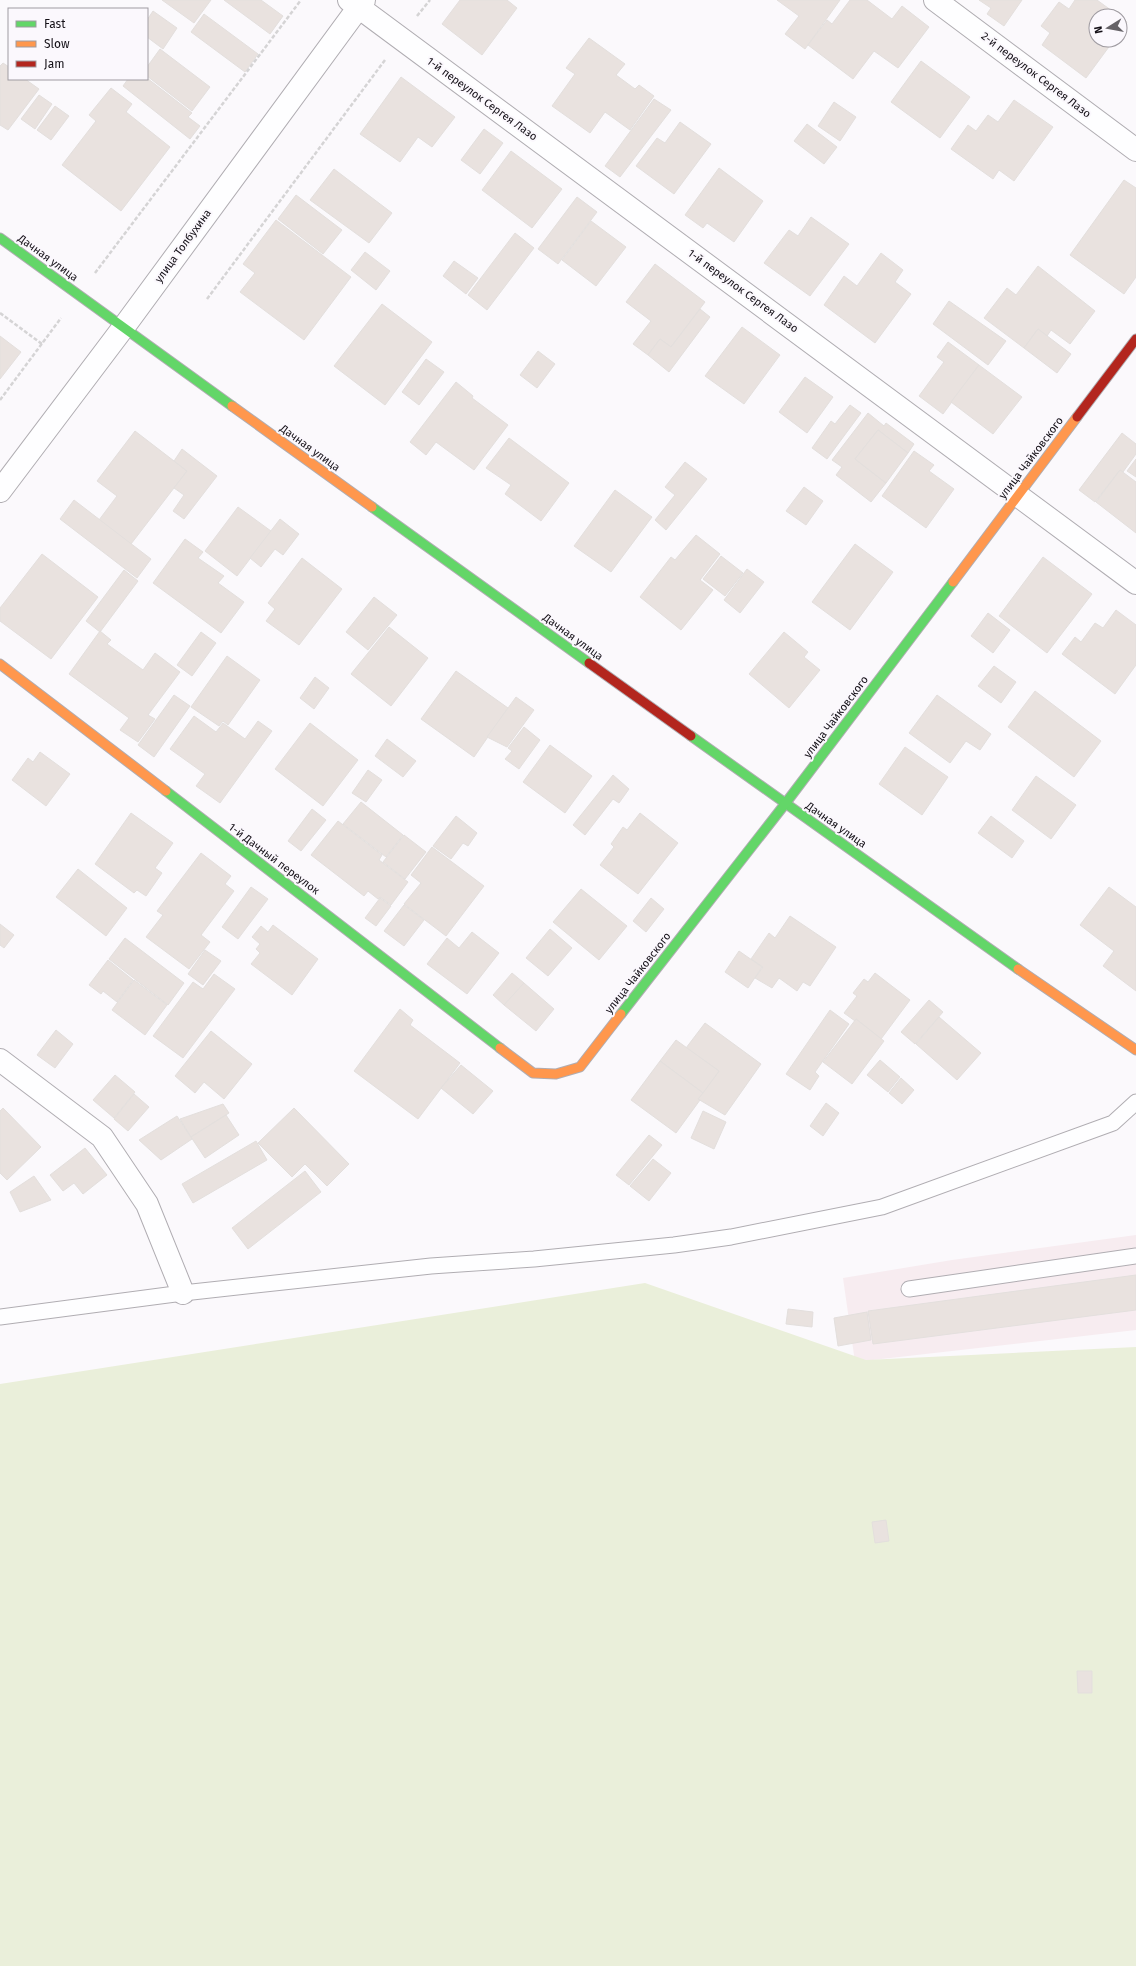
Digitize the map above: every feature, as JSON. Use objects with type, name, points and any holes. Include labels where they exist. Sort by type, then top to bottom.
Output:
[{"type":"street","name":"2-й переулок Сергея Лазо","points":[[935,0],[1136,150]]},
{"type":"street","name":"1-й переулок Сергея Лазо","points":[[357,2],[401,39],[1136,583]]},
{"type":"street","name":"улица Толбухина","points":[[0,491],[123,328],[357,2]]},
{"type":"street","name":"Дачная улица","points":[[0,238],[785,804],[1081,1014],[1136,1050]]},
{"type":"street","name":"улица Чайковского","points":[[533,1073],[556,1074],[580,1067],[785,804],[1136,339]]},
{"type":"street","name":"1-й Дачный переулок","points":[[0,664],[533,1073]]},
{"type":"street","points":[[0,1060],[102,1137],[147,1204],[183,1293]]},
{"type":"lane","points":[[0,1317],[183,1293],[431,1266],[534,1259],[674,1245],[731,1237],[882,1207],[1113,1123],[1136,1102]]},
{"type":"lane","points":[[908,1289],[1136,1256]]},
{"type":"path","points":[[0,400],[301,0]]},
{"type":"path","points":[[207,299],[430,0]]},
{"type":"path","points":[[0,313],[42,344]]},
{"type":"shaded area","points":[[1136,1235],[1136,1330],[855,1362],[843,1278],[952,1260]]},
{"type":"green space","points":[[645,1283],[866,1360],[1136,1347],[1136,1966],[0,1966],[0,1384]]},
{"type":"building","points":[[162,0],[211,0],[194,23]]},
{"type":"building","points":[[224,0],[261,0],[283,16],[270,34]]},
{"type":"building","points":[[460,0],[507,0],[517,8],[482,55],[442,24]]},
{"type":"building","points":[[777,0],[840,0],[805,49],[785,34],[799,16]]},
{"type":"building","points":[[850,0],[867,0],[892,19],[902,6],[929,27],[898,68],[874,51],[853,79],[808,45],[827,20],[832,24]]},
{"type":"building","points":[[979,0],[1022,0],[1004,26],[987,14],[991,8]]},
{"type":"building","points":[[1075,0],[1097,0],[1108,8],[1088,8],[1088,48],[1108,48],[1086,78],[1042,45],[1050,33],[1041,26],[1059,2],[1069,9]]},
{"type":"building","points":[[153,11],[177,28],[163,49],[148,38],[148,18]]},
{"type":"building","points":[[204,14],[258,54],[245,72],[191,32]]},
{"type":"building","points":[[589,38],[625,64],[616,75],[635,89],[639,85],[654,96],[630,130],[605,112],[590,133],[552,106],[575,74],[566,68]]},
{"type":"building","points":[[160,49],[210,87],[192,111],[148,77],[148,66]]},
{"type":"building","points":[[921,61],[970,97],[940,138],[891,102]]},
{"type":"building","points":[[3,63],[8,66],[8,80],[26,80],[39,89],[8,130],[0,125],[0,66]]},
{"type":"building","points":[[401,77],[455,117],[432,147],[418,137],[400,162],[360,134]]},
{"type":"building","points":[[148,79],[192,113],[188,117],[200,126],[190,139],[123,86],[127,80],[148,80]]},
{"type":"building","points":[[111,88],[132,104],[126,112],[170,147],[121,211],[62,165],[96,121],[89,115]]},
{"type":"building","points":[[39,95],[52,104],[35,129],[21,119]]},
{"type":"building","points":[[654,99],[671,110],[620,177],[605,166]]},
{"type":"building","points":[[1014,100],[1053,127],[1014,181],[999,170],[993,179],[951,149],[968,125],[976,131],[988,115],[998,122]]},
{"type":"building","points":[[834,102],[856,117],[840,141],[818,126]]},
{"type":"building","points":[[55,106],[69,116],[51,140],[37,130]]},
{"type":"building","points":[[680,122],[711,144],[674,194],[636,166],[657,138],[665,143]]},
{"type":"building","points":[[807,124],[837,147],[824,164],[794,141]]},
{"type":"building","points":[[484,129],[503,143],[480,174],[461,160]]},
{"type":"building","points":[[511,151],[562,189],[532,228],[482,190]]},
{"type":"building","points":[[719,168],[763,201],[734,242],[707,223],[703,228],[685,215]]},
{"type":"building","points":[[334,169],[392,213],[369,243],[310,200]]},
{"type":"building","points":[[1124,180],[1136,188],[1136,277],[1124,294],[1070,255]]},
{"type":"building","points":[[296,195],[342,230],[323,254],[278,219]]},
{"type":"building","points":[[577,197],[597,212],[558,264],[538,249]]},
{"type":"building","points":[[811,217],[849,244],[810,296],[764,263],[789,230],[798,236]]},
{"type":"building","points":[[276,220],[351,277],[304,340],[240,292],[255,273],[243,264]]},
{"type":"building","points":[[591,221],[626,247],[596,286],[562,260]]},
{"type":"building","points":[[515,233],[534,248],[487,310],[468,295]]},
{"type":"building","points":[[365,252],[390,271],[376,290],[351,270]]},
{"type":"building","points":[[881,253],[903,270],[895,282],[911,294],[875,343],[824,305],[844,276],[857,286]]},
{"type":"building","points":[[454,261],[478,278],[466,294],[443,276]]},
{"type":"building","points":[[655,264],[705,302],[671,347],[660,339],[648,355],[633,344],[651,321],[626,302]]},
{"type":"building","points":[[1038,266],[1095,311],[1070,344],[1051,330],[1047,336],[1038,329],[1024,348],[984,318],[1007,288],[1016,295]]},
{"type":"building","points":[[949,301],[1006,341],[988,365],[933,324]]},
{"type":"building","points":[[382,304],[432,342],[385,405],[334,366]]},
{"type":"building","points":[[700,309],[710,317],[669,372],[648,355],[660,339],[671,347]]},
{"type":"building","points":[[742,327],[780,355],[744,404],[705,376]]},
{"type":"building","points":[[1038,329],[1071,354],[1057,373],[1024,348]]},
{"type":"building","points":[[0,336],[21,352],[0,379]]},
{"type":"building","points":[[948,342],[979,365],[943,414],[919,396],[944,362],[937,357]]},
{"type":"building","points":[[538,351],[555,364],[537,388],[520,375]]},
{"type":"building","points":[[426,359],[444,372],[419,405],[402,392]]},
{"type":"building","points":[[979,365],[1022,397],[993,434],[951,402]]},
{"type":"building","points":[[805,377],[833,397],[807,433],[779,412]]},
{"type":"building","points":[[456,382],[473,396],[472,398],[508,425],[474,470],[436,442],[426,455],[410,442]]},
{"type":"building","points":[[850,405],[861,413],[827,459],[812,448],[831,421],[835,424]]},
{"type":"building","points":[[868,413],[884,426],[886,423],[914,444],[908,453],[878,430],[855,459],[886,483],[871,502],[836,475],[842,467],[832,460]]},
{"type":"building","points":[[878,430],[908,453],[886,483],[855,459]]},
{"type":"building","points":[[135,431],[187,471],[131,544],[99,520],[117,496],[97,481]]},
{"type":"building","points":[[1122,433],[1136,444],[1136,454],[1123,472],[1120,470],[1095,502],[1079,490]]},
{"type":"building","points":[[509,438],[569,483],[541,521],[505,494],[511,485],[486,468]]},
{"type":"building","points":[[182,449],[217,476],[184,519],[173,511],[184,495],[174,488],[187,471],[174,461]]},
{"type":"building","points":[[914,451],[934,465],[929,471],[954,489],[926,528],[882,496]]},
{"type":"building","points":[[1136,459],[1136,477],[1127,471]]},
{"type":"building","points":[[685,462],[707,479],[666,530],[655,520],[675,495],[665,487]]},
{"type":"building","points":[[1120,470],[1136,482],[1136,533],[1096,502]]},
{"type":"building","points":[[804,487],[823,501],[806,525],[786,511]]},
{"type":"building","points":[[615,490],[652,517],[611,572],[574,546]]},
{"type":"building","points":[[74,500],[151,559],[137,578],[60,519]]},
{"type":"building","points":[[238,507],[271,531],[237,576],[205,551]]},
{"type":"building","points":[[280,519],[299,534],[283,555],[275,549],[261,567],[250,558]]},
{"type":"building","points":[[696,535],[720,554],[700,580],[713,590],[681,630],[640,597],[671,557],[675,560]]},
{"type":"building","points":[[185,539],[203,552],[198,558],[224,576],[218,583],[244,602],[221,633],[153,583]]},
{"type":"building","points":[[855,544],[893,572],[850,630],[812,602]]},
{"type":"building","points":[[42,554],[98,597],[51,659],[0,621],[0,608]]},
{"type":"building","points":[[721,556],[743,573],[725,596],[703,579]]},
{"type":"building","points":[[1043,557],[1092,594],[1047,653],[999,616]]},
{"type":"building","points":[[302,558],[342,589],[299,645],[266,621],[275,609],[268,603]]},
{"type":"building","points":[[747,569],[764,582],[740,613],[724,600]]},
{"type":"building","points":[[124,570],[138,581],[100,632],[86,621]]},
{"type":"building","points":[[374,597],[397,615],[368,650],[346,632]]},
{"type":"building","points":[[1116,610],[1136,625],[1136,665],[1115,694],[1062,654],[1075,637],[1081,642],[1095,623],[1103,628]]},
{"type":"building","points":[[988,613],[1010,630],[993,653],[971,636]]},
{"type":"building","points":[[389,627],[428,658],[391,706],[351,674]]},
{"type":"building","points":[[100,631],[111,640],[107,644],[143,670],[155,653],[180,672],[148,715],[155,719],[138,742],[120,730],[129,718],[69,674]]},
{"type":"building","points":[[201,632],[216,643],[192,676],[177,665]]},
{"type":"building","points":[[784,632],[808,652],[804,657],[820,670],[789,708],[749,674]]},
{"type":"building","points":[[227,656],[260,680],[228,725],[223,721],[219,726],[191,707]]},
{"type":"building","points":[[994,666],[1016,682],[1001,703],[978,686]]},
{"type":"building","points":[[456,671],[508,708],[474,757],[421,719]]},
{"type":"building","points":[[315,677],[329,688],[314,709],[300,698]]},
{"type":"building","points":[[1035,691],[1101,741],[1074,777],[1008,727]]},
{"type":"building","points":[[174,695],[190,706],[154,757],[138,745]]},
{"type":"building","points":[[937,695],[991,734],[980,750],[966,741],[950,763],[909,733]]},
{"type":"building","points":[[516,697],[534,710],[507,747],[487,737]]},
{"type":"building","points":[[194,716],[216,732],[223,723],[245,739],[258,721],[272,731],[220,803],[196,786],[205,774],[170,749]]},
{"type":"building","points":[[310,723],[358,760],[323,806],[275,769]]},
{"type":"building","points":[[524,727],[540,740],[519,769],[505,759],[512,751],[508,748]]},
{"type":"building","points":[[387,739],[416,761],[403,777],[375,756]]},
{"type":"building","points":[[550,745],[592,776],[565,813],[523,782]]},
{"type":"building","points":[[905,747],[948,777],[922,815],[879,784]]},
{"type":"building","points":[[40,752],[70,774],[46,806],[12,780],[28,758],[33,762]]},
{"type":"building","points":[[368,770],[382,780],[366,802],[352,793]]},
{"type":"building","points":[[613,775],[629,789],[619,803],[613,799],[585,835],[573,825]]},
{"type":"building","points":[[1036,776],[1076,805],[1051,839],[1012,810]]},
{"type":"building","points":[[361,802],[403,835],[386,857],[343,824]]},
{"type":"building","points":[[312,809],[326,820],[301,851],[288,841]]},
{"type":"building","points":[[131,813],[173,843],[155,868],[162,873],[146,896],[137,890],[134,893],[95,864]]},
{"type":"building","points":[[640,813],[678,843],[638,894],[600,865],[614,847],[611,844],[623,827],[627,830]]},
{"type":"building","points":[[456,816],[477,833],[468,846],[463,843],[451,859],[433,846]]},
{"type":"building","points":[[991,816],[1024,841],[1012,858],[978,833]]},
{"type":"building","points":[[338,821],[382,855],[379,860],[408,882],[391,905],[380,897],[378,899],[368,891],[364,896],[311,855]]},
{"type":"building","points":[[404,835],[426,852],[405,879],[383,862]]},
{"type":"building","points":[[432,847],[484,886],[446,936],[404,904],[421,883],[411,875]]},
{"type":"building","points":[[201,853],[231,876],[225,884],[234,891],[201,935],[210,942],[189,969],[146,937],[163,915],[157,911]]},
{"type":"building","points":[[78,869],[127,908],[106,936],[56,897]]},
{"type":"building","points":[[251,887],[268,899],[238,939],[222,927]]},
{"type":"building","points":[[1109,887],[1136,907],[1136,991],[1103,966],[1114,951],[1080,925]]},
{"type":"building","points":[[581,889],[627,926],[599,960],[553,922]]},
{"type":"building","points":[[380,898],[391,906],[376,926],[365,918]]},
{"type":"building","points":[[651,898],[664,909],[646,932],[633,921]]},
{"type":"building","points":[[404,905],[424,920],[404,946],[384,931]]},
{"type":"building","points":[[790,916],[836,947],[810,986],[803,982],[797,991],[779,978],[772,988],[755,978],[763,967],[751,959],[769,933],[775,938]]},
{"type":"building","points":[[0,924],[14,935],[4,948],[0,945]]},
{"type":"building","points":[[273,925],[318,959],[292,995],[251,964],[260,953],[256,949],[260,944],[252,937],[261,926],[268,932]]},
{"type":"building","points":[[550,929],[572,948],[548,976],[526,958]]},
{"type":"building","points":[[472,932],[499,953],[467,994],[427,964],[447,938],[459,948]]},
{"type":"building","points":[[125,938],[184,983],[168,1005],[109,959]]},
{"type":"building","points":[[205,950],[221,961],[203,985],[188,974]]},
{"type":"building","points":[[739,951],[762,967],[748,988],[725,972]]},
{"type":"building","points":[[108,960],[133,980],[117,1002],[103,991],[101,994],[89,985]]},
{"type":"building","points":[[512,973],[524,983],[504,1005],[493,995]]},
{"type":"building","points":[[875,973],[910,1000],[881,1039],[856,1019],[855,1021],[844,1013],[857,996],[853,993],[864,979],[868,982]]},
{"type":"building","points":[[214,974],[235,989],[183,1058],[153,1036],[193,982],[203,989]]},
{"type":"building","points":[[134,980],[167,1005],[145,1035],[112,1010]]},
{"type":"building","points":[[524,983],[554,1009],[536,1031],[504,1005]]},
{"type":"building","points":[[929,1000],[943,1012],[915,1044],[901,1032]]},
{"type":"building","points":[[400,1009],[413,1020],[410,1025],[460,1063],[418,1119],[354,1071]]},
{"type":"building","points":[[830,1010],[849,1024],[815,1072],[819,1076],[810,1090],[786,1074]]},
{"type":"building","points":[[939,1017],[981,1053],[957,1080],[916,1044]]},
{"type":"building","points":[[856,1019],[884,1041],[852,1084],[823,1062]]},
{"type":"building","points":[[705,1023],[761,1064],[725,1115],[698,1099],[719,1071],[686,1048]]},
{"type":"building","points":[[56,1030],[73,1044],[55,1068],[37,1055]]},
{"type":"building","points":[[211,1031],[252,1064],[224,1099],[204,1082],[195,1093],[175,1076]]},
{"type":"building","points":[[676,1040],[719,1071],[703,1093],[660,1061]]},
{"type":"building","points":[[880,1060],[900,1077],[888,1092],[867,1075]]},
{"type":"building","points":[[660,1061],[703,1093],[698,1099],[700,1100],[676,1133],[631,1100]]},
{"type":"building","points":[[461,1065],[493,1091],[473,1114],[441,1088]]},
{"type":"building","points":[[115,1075],[135,1092],[114,1118],[93,1100]]},
{"type":"building","points":[[901,1078],[914,1090],[902,1104],[889,1093]]},
{"type":"building","points":[[134,1094],[149,1107],[128,1131],[114,1119]]},
{"type":"building","points":[[826,1103],[839,1113],[823,1136],[810,1126]]},
{"type":"building","points":[[223,1104],[229,1113],[191,1137],[180,1119]]},
{"type":"building","points":[[3,1108],[41,1147],[7,1180],[0,1173],[0,1111]]},
{"type":"building","points":[[294,1108],[349,1164],[327,1186],[305,1164],[292,1177],[258,1143]]},
{"type":"building","points":[[703,1111],[726,1122],[714,1149],[691,1138]]},
{"type":"building","points":[[226,1115],[239,1135],[205,1158],[191,1137]]},
{"type":"building","points":[[177,1116],[192,1139],[161,1160],[139,1140]]},
{"type":"building","points":[[649,1135],[662,1145],[629,1185],[616,1175]]},
{"type":"building","points":[[256,1141],[267,1160],[193,1203],[182,1184]]},
{"type":"building","points":[[85,1148],[107,1175],[83,1194],[74,1183],[63,1191],[50,1175]]},
{"type":"building","points":[[653,1159],[671,1173],[649,1201],[630,1186]]},
{"type":"building","points":[[305,1171],[321,1192],[248,1249],[232,1228]]},
{"type":"building","points":[[34,1176],[51,1200],[20,1212],[10,1192]]},
{"type":"building","points":[[1136,1275],[1136,1310],[873,1344],[868,1311]]},
{"type":"building","points":[[788,1309],[813,1312],[812,1327],[786,1324]]},
{"type":"building","points":[[867,1312],[871,1340],[838,1346],[834,1318]]},
{"type":"building","points":[[886,1520],[889,1541],[875,1543],[872,1522]]},
{"type":"building","points":[[1077,1671],[1092,1671],[1092,1693],[1078,1693]]},
{"type":"traffic: fast","points":[[0,238],[232,406]]},
{"type":"traffic: fast","points":[[372,507],[589,663]]},
{"type":"traffic: fast","points":[[621,1014],[785,804],[953,582]]},
{"type":"traffic: fast","points":[[691,736],[1018,969]]},
{"type":"traffic: fast","points":[[166,791],[500,1048]]},
{"type":"traffic: slow","points":[[232,406],[372,507]]},
{"type":"traffic: slow","points":[[953,582],[1077,417]]},
{"type":"traffic: slow","points":[[0,664],[166,791]]},
{"type":"traffic: slow","points":[[1018,969],[1136,1050]]},
{"type":"traffic: slow","points":[[500,1048],[533,1073],[556,1074],[580,1067],[621,1014]]},
{"type":"traffic: jam","points":[[1077,417],[1136,339]]},
{"type":"traffic: jam","points":[[589,663],[691,736]]}]
